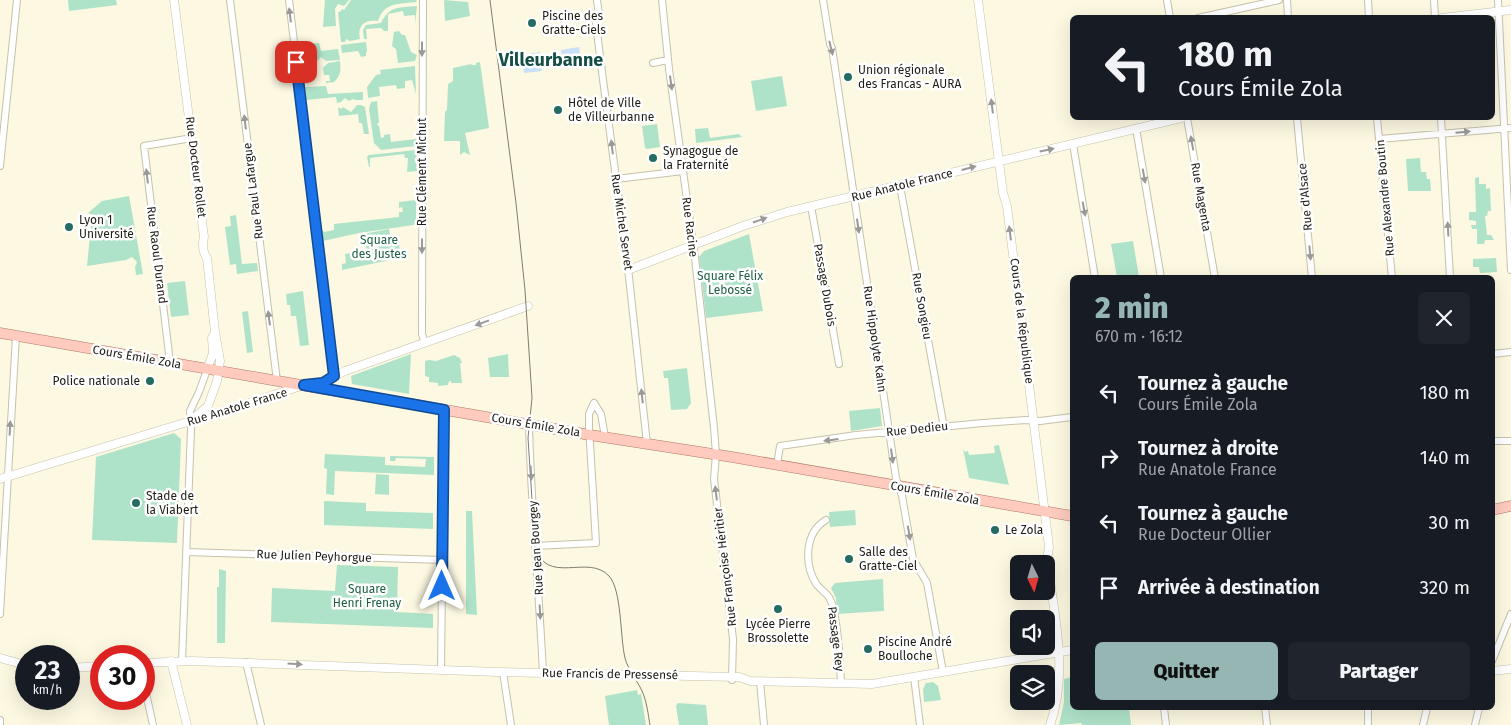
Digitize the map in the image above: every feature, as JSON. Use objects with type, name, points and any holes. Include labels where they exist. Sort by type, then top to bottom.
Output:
[{"type":"main road","name":"Cours Émile Zola","points":[[0,333],[218,372],[304,385],[590,435],[716,454],[1070,516]]},
{"type":"main road","points":[[1495,509],[1511,506]]},
{"type":"street","points":[[0,166],[17,0]]},
{"type":"street","name":"Rue Docteur Rollet","points":[[174,0],[204,237],[202,241],[204,254],[207,258],[220,361],[206,413]]},
{"type":"street","name":"Rue Paul Lafargue","points":[[230,0],[277,381]]},
{"type":"street","points":[[288,0],[334,376]]},
{"type":"street","name":"Rue Clément Michut","points":[[423,0],[422,334],[425,344]]},
{"type":"street","name":"Rue Michel Servet","points":[[597,0],[599,14],[596,24],[628,270],[647,444]]},
{"type":"street","name":"Rue Racine","points":[[662,0],[668,60],[693,246],[716,454]]},
{"type":"street","name":"Rue Hippolyte Kahn","points":[[823,0],[832,48],[897,486],[902,496],[913,559],[928,583],[943,672]]},
{"type":"street","name":"Cours de la République","points":[[978,0],[1003,193],[1007,206],[1049,547],[1047,560],[1058,642],[1060,676],[1057,702],[1050,725]]},
{"type":"street","points":[[1167,0],[1170,15]]},
{"type":"street","points":[[1212,15],[1279,0]]},
{"type":"street","points":[[1287,0],[1288,15]]},
{"type":"street","points":[[1368,0],[1369,15]]},
{"type":"street","points":[[1434,0],[1435,15]]},
{"type":"street","points":[[1498,0],[1507,128],[1511,270]]},
{"type":"street","points":[[1470,15],[1511,10]]},
{"type":"street","points":[[652,62],[668,60]]},
{"type":"street","name":"Rue Anatole France","points":[[628,270],[774,215],[1172,120]]},
{"type":"street","name":"Rue Magenta","points":[[1187,120],[1214,275]]},
{"type":"street","name":"Rue d'Alsace","points":[[1297,120],[1312,275]]},
{"type":"street","name":"Rue Alexandre Boutin","points":[[1377,120],[1392,275]]},
{"type":"street","points":[[1441,120],[1450,275]]},
{"type":"street","points":[[1136,128],[1160,275]]},
{"type":"street","points":[[1379,139],[1507,128]]},
{"type":"street","name":"Rue Raoul Durand","points":[[169,363],[144,146],[192,138]]},
{"type":"street","points":[[1073,144],[1095,275]]},
{"type":"street","points":[[616,180],[683,171]]},
{"type":"street","name":"Rue Songieu","points":[[900,186],[943,427]]},
{"type":"street","name":"Passage Dubois","points":[[811,206],[839,364]]},
{"type":"street","name":"Rue Anatole France","points":[[206,413],[304,385],[323,383],[334,376],[528,306]]},
{"type":"street","name":"Rue Docteur Rollet","points":[[207,370],[213,353],[212,338],[215,332]]},
{"type":"street","points":[[0,614],[3,478],[16,336]]},
{"type":"street","points":[[1495,354],[1511,352]]},
{"type":"street","points":[[182,661],[192,430],[190,411],[207,370]]},
{"type":"street","points":[[190,421],[206,413],[199,405],[199,392]]},
{"type":"street","points":[[535,546],[596,543],[589,414],[594,403],[601,414],[605,437]]},
{"type":"street","points":[[441,670],[444,410]]},
{"type":"street","name":"Rue Dedieu","points":[[777,465],[780,446],[983,422],[1070,417]]},
{"type":"street","name":"Rue Anatole France","points":[[3,478],[190,421]]},
{"type":"street","name":"Rue Jean Bourgey","points":[[529,424],[543,673]]},
{"type":"street","points":[[1495,441],[1511,441]]},
{"type":"street","name":"Rue Françoise Héritier","points":[[716,454],[714,479],[734,639],[732,678]]},
{"type":"street","name":"Passage Rey","points":[[826,520],[816,526],[810,538],[808,549],[811,574],[823,592],[830,598],[834,617],[841,683]]},
{"type":"street","name":"Rue Julien Peyhorgue","points":[[186,552],[443,560]]},
{"type":"street","points":[[1495,654],[1511,614]]},
{"type":"street","name":"Rue Francis de Pressensé","points":[[155,662],[246,662],[643,676],[732,678],[739,676],[750,681],[872,684],[1070,650]]},
{"type":"street","points":[[0,658],[15,662]]},
{"type":"street","points":[[171,661],[187,725]]},
{"type":"street","points":[[246,662],[261,725]]},
{"type":"street","points":[[1495,671],[1511,669]]},
{"type":"street","points":[[503,672],[512,725]]},
{"type":"street","points":[[914,677],[920,725]]},
{"type":"street","points":[[760,681],[764,725]]},
{"type":"street","points":[[150,710],[153,725]]},
{"type":"street","points":[[1164,710],[1166,725]]},
{"type":"street","points":[[1265,710],[1267,725]]},
{"type":"street","points":[[1368,710],[1368,725]]},
{"type":"street","points":[[1423,725],[1427,710]]},
{"type":"street","points":[[1474,725],[1478,710]]},
{"type":"street","points":[[0,720],[0,725]]},
{"type":"green space","points":[[68,0],[116,0],[117,5],[69,11]]},
{"type":"green space","points":[[325,0],[349,0],[344,6],[338,4],[335,9],[336,26],[323,27]]},
{"type":"green space","points":[[351,0],[416,0],[417,2],[388,7],[384,10],[378,21],[369,21],[363,24],[359,34],[360,39],[350,41],[346,39],[345,42],[341,42],[338,12],[342,9],[344,10]]},
{"type":"green space","points":[[444,0],[468,2],[470,16],[445,21]]},
{"type":"green space","points":[[417,6],[415,24],[415,15],[404,16],[403,11],[388,14],[388,31],[384,31],[381,28],[366,29],[367,39],[364,39],[363,30],[366,25],[381,23],[388,13],[396,8]]},
{"type":"green space","points":[[399,31],[402,35],[405,35],[411,52],[417,55],[415,61],[398,63],[396,49],[392,46],[394,32]]},
{"type":"green space","points":[[366,42],[366,56],[361,57],[358,51],[342,53],[341,45]]},
{"type":"green space","points":[[319,43],[321,51],[338,49],[340,60],[326,61],[321,57],[317,61],[314,59],[311,63],[301,64],[300,48],[305,48],[305,44]]},
{"type":"green space","points":[[340,61],[338,77],[334,82],[326,83],[326,81],[330,81],[329,75],[324,75],[323,68],[328,63]]},
{"type":"green space","points":[[480,62],[489,128],[465,133],[470,155],[464,152],[460,155],[460,141],[444,141],[448,84],[453,81],[453,68],[471,64],[476,65],[476,63]]},
{"type":"green space","points":[[415,66],[416,94],[412,80],[405,81],[405,88],[397,89],[396,85],[379,87],[380,96],[368,98],[367,87],[376,75],[381,74],[380,70]]},
{"type":"green space","points":[[782,76],[787,106],[756,111],[751,81]]},
{"type":"green space","points":[[326,86],[328,94],[363,92],[363,100],[353,99],[349,101],[345,98],[337,103],[336,97],[306,100],[305,87]]},
{"type":"green space","points":[[377,101],[379,122],[377,125],[379,126],[381,138],[384,135],[390,134],[391,142],[416,139],[416,146],[381,150],[374,143],[369,109],[371,102]]},
{"type":"green space","points":[[357,105],[365,107],[369,134],[364,134],[362,123],[359,123],[358,114],[339,116],[338,107],[341,109],[343,107],[351,112]]},
{"type":"green space","points":[[657,124],[660,147],[647,149],[645,148],[642,126]]},
{"type":"green space","points":[[708,128],[710,138],[739,134],[742,137],[696,143],[695,129]]},
{"type":"green space","points":[[416,150],[417,171],[407,172],[408,158],[405,158],[404,154],[370,158],[369,167],[367,157],[369,155]]},
{"type":"green space","points":[[1420,158],[1421,172],[1426,172],[1427,179],[1430,179],[1431,191],[1408,191],[1406,159]]},
{"type":"green space","points":[[1479,177],[1479,184],[1486,184],[1486,189],[1490,188],[1491,211],[1488,211],[1487,216],[1485,216],[1487,235],[1491,235],[1494,240],[1485,240],[1484,244],[1477,244],[1477,229],[1472,229],[1471,225],[1476,225],[1476,221],[1469,220],[1469,212],[1476,212],[1475,178]]},
{"type":"green space","points":[[129,196],[143,274],[136,275],[135,267],[137,262],[132,257],[126,260],[87,266],[92,215],[88,213],[102,201]]},
{"type":"green space","points":[[416,200],[416,224],[323,241],[322,230],[324,232],[334,230],[334,224],[399,217],[399,212],[403,212],[402,207],[399,208],[399,202]]},
{"type":"green space","points":[[236,215],[242,264],[257,263],[258,271],[237,274],[236,264],[230,265],[225,227],[231,226],[230,216]]},
{"type":"green space","name":"Square des Justes","points":[[389,229],[392,245],[399,244],[400,258],[342,270],[342,264],[346,263],[345,254],[367,250],[364,234]]},
{"type":"green space","name":"Square Félix Lebossé","points":[[749,234],[763,311],[706,318],[699,257],[704,251]]},
{"type":"green space","points":[[1133,241],[1139,275],[1117,275],[1111,244]]},
{"type":"green space","points":[[1496,258],[1497,272],[1480,273],[1479,267],[1473,267],[1473,259]]},
{"type":"green space","points":[[185,281],[189,315],[171,317],[167,283]]},
{"type":"green space","points":[[303,291],[309,345],[300,346],[296,316],[291,316],[286,294]]},
{"type":"green space","points":[[248,311],[253,352],[247,353],[242,312]]},
{"type":"green space","points":[[411,354],[409,394],[352,384],[351,376]]},
{"type":"green space","points":[[508,354],[509,377],[490,377],[488,358]]},
{"type":"green space","points":[[454,355],[460,358],[462,363],[460,363],[462,383],[451,383],[449,381],[448,385],[438,386],[438,383],[429,382],[429,377],[425,376],[425,361],[436,361]]},
{"type":"green space","points":[[687,368],[691,403],[687,409],[671,410],[668,378],[664,378],[663,371]]},
{"type":"green space","points":[[880,408],[882,426],[851,431],[849,411]]},
{"type":"green space","name":"Stade de la Viabert","points":[[174,433],[181,439],[177,543],[92,540],[96,457]]},
{"type":"green space","points":[[999,445],[1009,485],[969,478],[963,449],[965,452],[968,451],[969,455],[995,453],[994,446]]},
{"type":"green space","points":[[325,454],[385,457],[385,465],[425,467],[426,459],[396,458],[395,461],[390,461],[390,456],[434,457],[434,475],[335,471],[334,495],[326,494],[327,469],[324,468]]},
{"type":"green space","points":[[376,474],[389,475],[389,495],[375,494]]},
{"type":"green space","points":[[324,501],[366,503],[366,511],[433,513],[433,529],[324,525]]},
{"type":"green space","points":[[855,510],[856,525],[830,527],[829,512]]},
{"type":"green space","points":[[466,511],[472,511],[477,615],[466,614]]},
{"type":"green space","name":"Square Henri Frenay","points":[[337,565],[398,567],[397,612],[433,614],[433,628],[271,622],[272,588],[335,591]]},
{"type":"green space","points":[[219,569],[226,571],[225,643],[217,643],[217,587],[219,587]]},
{"type":"green space","points":[[883,579],[884,611],[837,614],[836,598],[831,588],[835,583]]},
{"type":"green space","points":[[1070,678],[1070,710],[1129,710],[1131,725],[1082,725],[1081,723],[1059,725],[1064,702],[1064,679]]},
{"type":"green space","points":[[933,682],[938,686],[941,700],[924,702],[923,689],[926,683]]},
{"type":"green space","points":[[637,690],[638,695],[641,694],[646,725],[609,725],[605,696]]},
{"type":"green space","points":[[678,703],[706,705],[708,725],[679,725],[676,706]]},
{"type":"water","points":[[579,47],[582,66],[563,68],[561,50]]},
{"type":"water","points":[[540,52],[542,71],[524,73],[521,55]]},
{"type":"tram line","points":[[490,0],[525,290],[532,398],[528,438],[535,546],[540,558],[548,565],[558,567],[590,567],[600,570],[609,576],[616,592],[625,658],[644,695],[650,725]]},
{"type":"place","name":"Piscine des Gratte-Ciels","points":[[532,23]]},
{"type":"place","name":"Union régionale des Francas - AURA","points":[[848,77]]},
{"type":"place","name":"Hôtel de Ville de Villeurbanne","points":[[558,110]]},
{"type":"place","name":"Synagogue de la Fraternité","points":[[653,158]]},
{"type":"place","name":"Lyon 1 Université","points":[[69,227]]},
{"type":"place","name":"Police nationale","points":[[150,381]]},
{"type":"place","name":"Stade de la Viabert","points":[[136,503]]},
{"type":"place","name":"Le Zola","points":[[995,530]]},
{"type":"place","name":"Salle des Gratte-Ciel","points":[[849,559]]},
{"type":"place","name":"Lycée Pierre Brossolette","points":[[778,609]]},
{"type":"place","name":"Piscine André Boulloche","points":[[868,649]]},
{"type":"district","name":"Villeurbanne","points":[[551,60]]},
{"type":"route","points":[[296,62],[334,376],[323,383],[304,385],[444,410],[442,586]]}]
